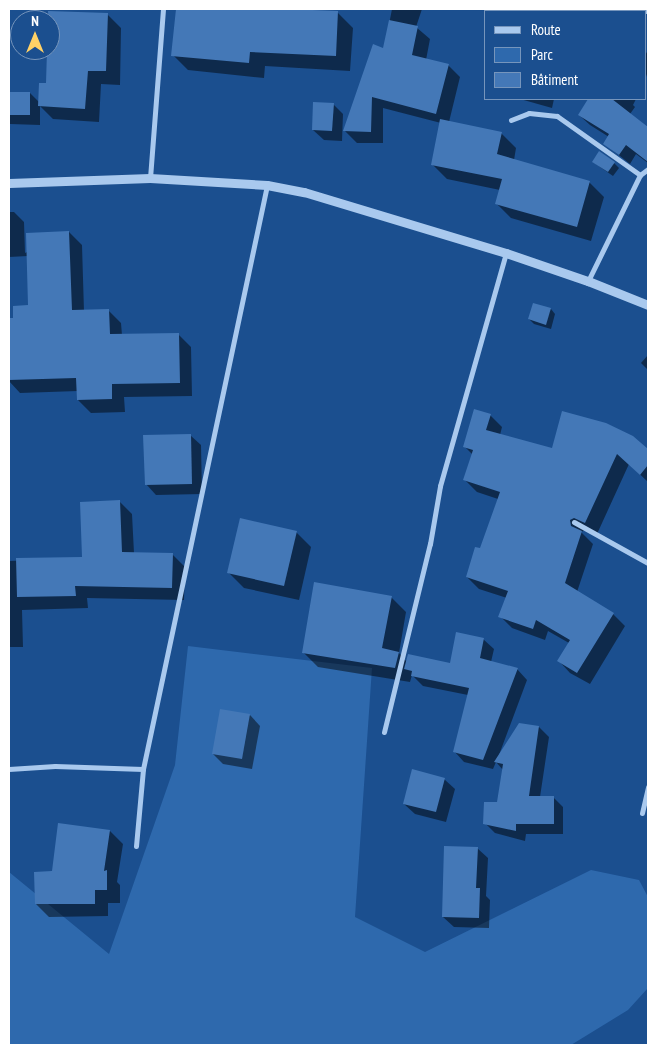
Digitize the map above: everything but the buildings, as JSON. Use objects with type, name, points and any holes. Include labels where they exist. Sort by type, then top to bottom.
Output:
[{"type":"street","points":[[150,178],[163,9]]},
{"type":"street","points":[[511,120],[529,113],[557,116],[640,175]]},
{"type":"street","points":[[588,281],[640,175],[648,169]]},
{"type":"street","points":[[9,183],[150,178],[267,185],[304,192],[506,253],[588,281],[648,305]]},
{"type":"street","points":[[136,846],[144,770],[267,185]]},
{"type":"street","points":[[384,732],[430,544],[440,486],[506,253]]},
{"type":"street","points":[[574,522],[648,563]]},
{"type":"street","points":[[9,769],[55,766],[144,770]]},
{"type":"street","points":[[642,813],[648,787]]},
{"type":"green space","points":[[188,646],[372,668],[355,917],[425,952],[591,870],[639,880],[648,897],[648,988],[628,1010],[571,1045],[9,1045],[9,872],[109,954],[175,765]]}]
